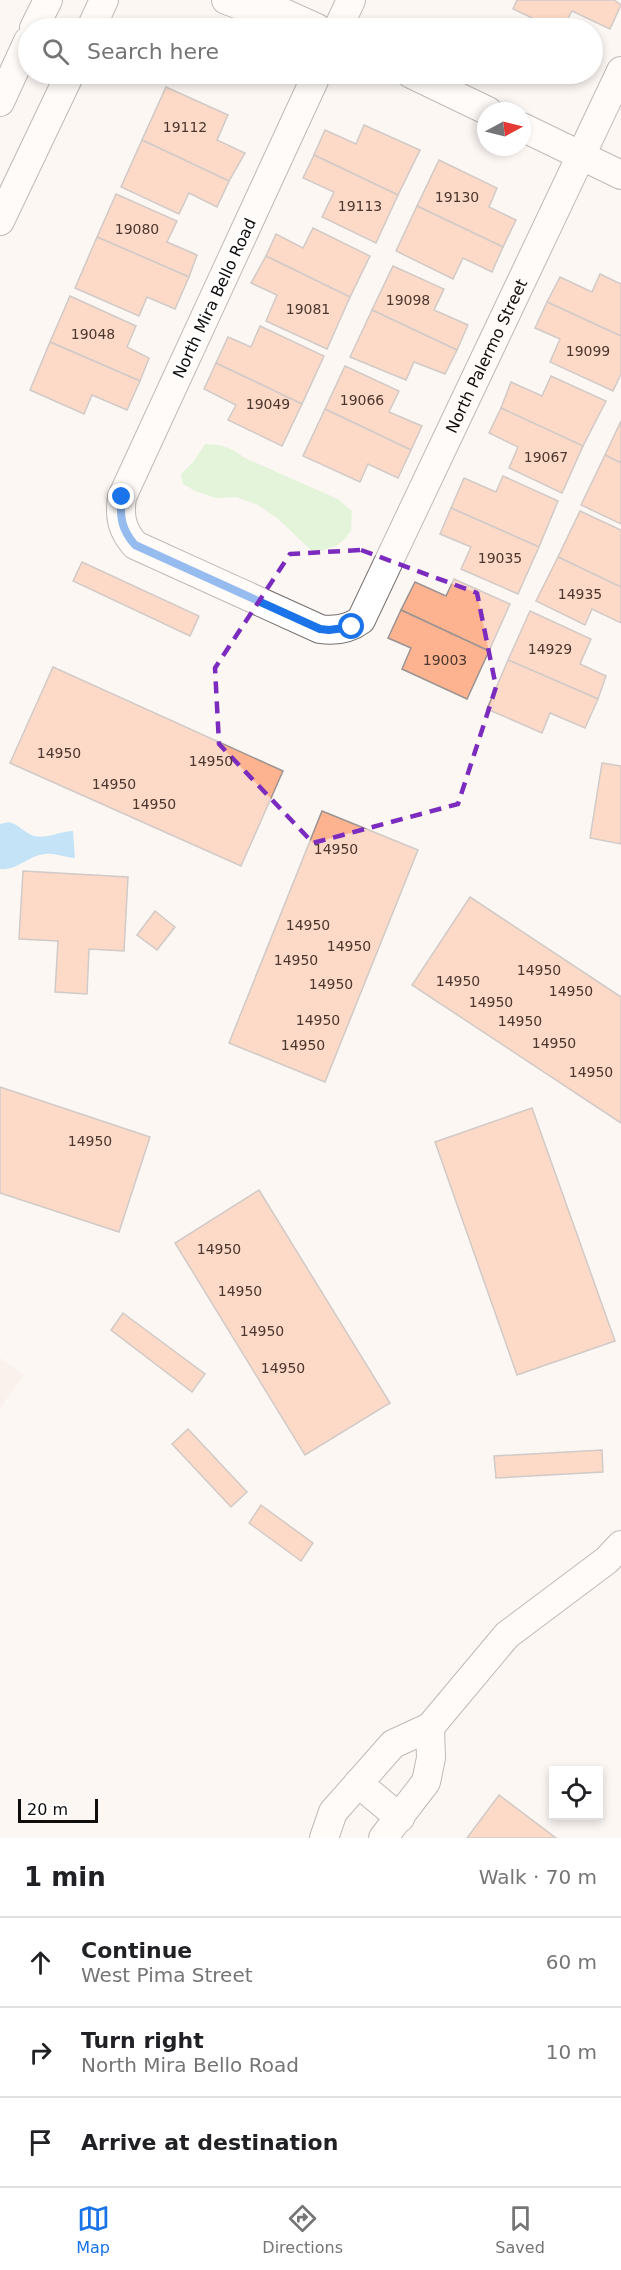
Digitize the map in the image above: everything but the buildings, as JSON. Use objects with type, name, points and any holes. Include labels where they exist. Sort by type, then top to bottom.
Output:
[{"type":"street","points":[[39,18],[48,0]]},
{"type":"street","points":[[96,18],[104,0]]},
{"type":"street","points":[[226,0],[256,11],[274,5],[298,18]]},
{"type":"street","points":[[343,18],[351,0]]},
{"type":"street","points":[[0,102],[18,63]]},
{"type":"street","name":"North Palermo Street","points":[[340,628],[352,627],[361,620],[621,71]]},
{"type":"street","points":[[0,221],[65,84]]},
{"type":"street","name":"North Mira Bello Road","points":[[312,84],[122,497],[120,509],[121,525],[135,545],[320,629],[340,628]]},
{"type":"street","points":[[432,84],[477,106]]},
{"type":"street","points":[[531,132],[621,175]]},
{"type":"street","points":[[324,1838],[333,1812],[393,1743],[430,1727],[507,1635],[606,1560],[621,1545]]},
{"type":"street","points":[[358,1783],[391,1828],[426,1782],[431,1758],[430,1727]]},
{"type":"highlighted area","points":[[361,550],[477,593],[496,687],[458,804],[313,843],[219,744],[215,668],[290,554]]},
{"type":"shaded area","points":[[0,1358],[24,1375],[0,1408]]},
{"type":"green space","points":[[205,444],[226,447],[245,458],[338,499],[352,511],[351,531],[336,546],[314,553],[277,518],[258,505],[236,497],[216,498],[183,484],[181,474],[193,462]]},
{"type":"water","points":[[8,822],[34,836],[73,831],[75,858],[46,854],[12,868],[0,869],[0,824]]},
{"type":"route","points":[[122,497],[121,525],[135,545],[320,629],[352,627]]}]
